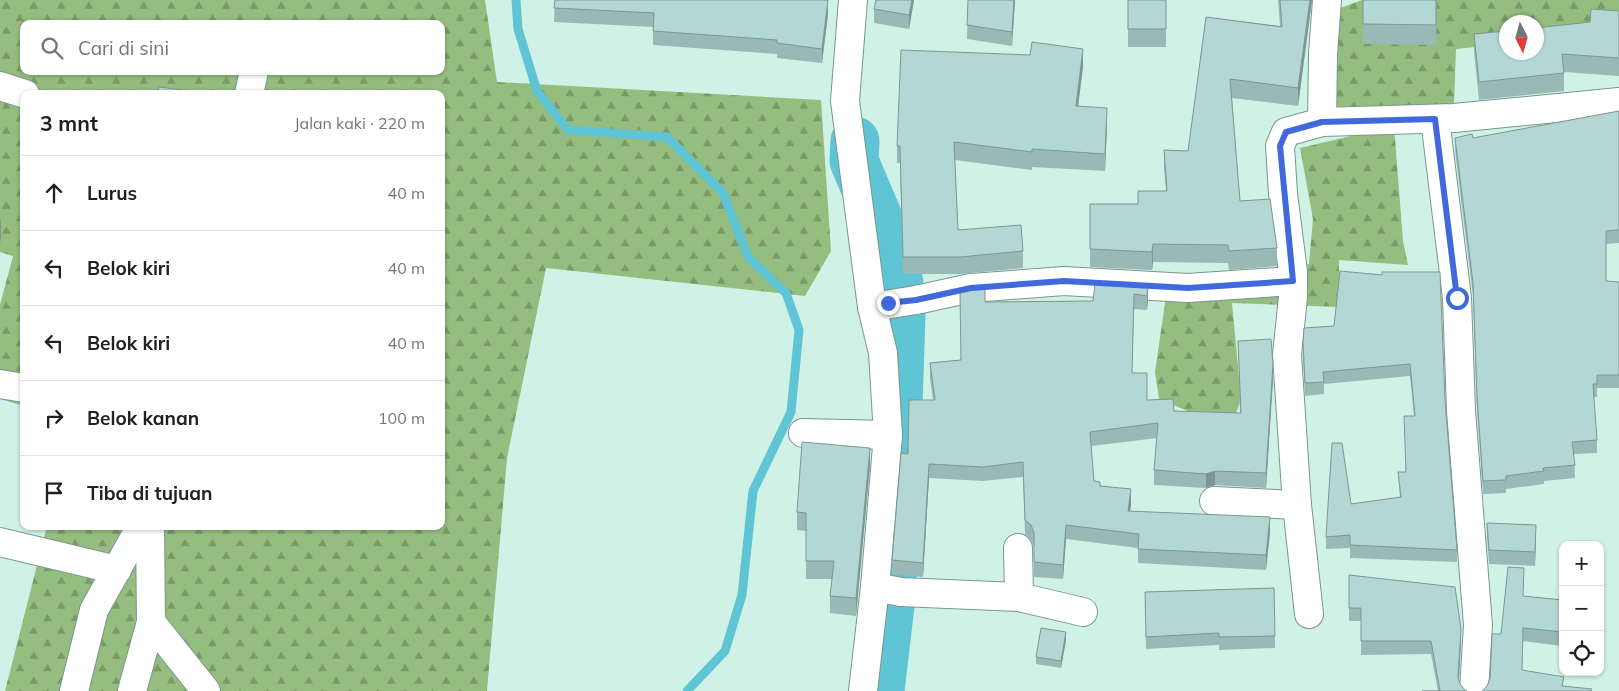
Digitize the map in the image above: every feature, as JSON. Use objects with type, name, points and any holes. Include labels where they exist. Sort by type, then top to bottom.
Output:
[{"type":"street","points":[[853,0],[845,101],[880,305],[888,435],[887,589],[863,691]]},
{"type":"street","points":[[1322,122],[1323,54],[1327,0]]},
{"type":"street","points":[[250,90],[253,75]]},
{"type":"street","points":[[0,86],[20,92]]},
{"type":"street","points":[[1309,614],[1297,505],[1286,354],[1293,297],[1293,281],[1280,146],[1286,132],[1322,122],[1435,119],[1619,102]]},
{"type":"street","points":[[1435,119],[1457,298],[1461,411],[1478,625],[1474,691]]},
{"type":"street","points":[[880,305],[916,300],[971,288],[1064,281],[1188,288],[1293,281]]},
{"type":"street","points":[[0,384],[20,387]]},
{"type":"street","points":[[803,433],[888,435]]},
{"type":"street","points":[[1214,501],[1297,505]]},
{"type":"street","points":[[74,691],[94,610],[139,530]]},
{"type":"street","points":[[132,691],[150,622],[150,530]]},
{"type":"street","points":[[0,542],[117,570]]},
{"type":"street","points":[[1018,548],[1019,597]]},
{"type":"street","points":[[887,589],[1019,597],[1083,612]]},
{"type":"street","points":[[150,622],[206,691]]},
{"type":"green space","points":[[0,0],[485,0],[497,82],[821,100],[831,251],[805,296],[546,268],[507,458],[487,691],[5,691],[46,530],[445,530],[445,90],[20,90],[20,405],[0,399],[0,305],[13,256],[0,252]]},
{"type":"green space","points":[[1362,0],[1619,0],[1619,28],[1580,23],[1577,36],[1544,40],[1544,15],[1499,15],[1499,45],[1456,49],[1454,104],[1330,107],[1327,13]]},
{"type":"green space","points":[[1394,126],[1403,241],[1408,265],[1339,260],[1339,307],[1232,303],[1241,399],[1234,419],[1219,424],[1159,399],[1155,372],[1166,296],[1268,278],[1309,264],[1313,219],[1300,148]]},
{"type":"building","points":[[555,0],[828,0],[822,49],[777,43],[777,40],[653,31],[654,13],[554,8]]},
{"type":"building","points":[[876,0],[912,0],[909,15],[874,9]]},
{"type":"building","points":[[968,0],[1014,0],[1012,32],[967,25]]},
{"type":"building","points":[[1128,0],[1166,0],[1166,29],[1128,29]]},
{"type":"building","points":[[1280,0],[1310,0],[1298,88],[1230,79],[1240,201],[1270,199],[1277,248],[1229,251],[1228,245],[1153,244],[1152,252],[1090,249],[1090,204],[1138,204],[1138,191],[1167,191],[1164,150],[1188,151],[1206,17],[1282,27]]},
{"type":"building","points":[[1363,0],[1436,0],[1436,25],[1363,24]]},
{"type":"building","points":[[1591,9],[1619,11],[1619,58],[1562,54],[1564,73],[1479,82],[1474,34],[1499,32],[1499,60],[1544,60],[1544,27],[1590,22]]},
{"type":"building","points":[[1032,42],[1083,49],[1076,106],[1107,108],[1105,154],[1032,149],[1032,152],[954,142],[958,230],[1021,225],[1023,251],[960,257],[903,257],[900,146],[897,146],[901,50],[1030,55]]},
{"type":"building","points":[[159,87],[183,90],[159,90]]},
{"type":"building","points":[[1619,111],[1619,230],[1606,231],[1606,281],[1619,282],[1619,375],[1597,375],[1597,384],[1593,384],[1597,440],[1572,442],[1575,465],[1543,468],[1544,471],[1506,476],[1506,480],[1483,481],[1477,397],[1473,283],[1455,138],[1472,134],[1473,138]]},
{"type":"building","points":[[1340,271],[1382,275],[1382,272],[1440,272],[1445,400],[1457,550],[1350,545],[1350,535],[1326,537],[1332,443],[1342,443],[1351,504],[1401,497],[1398,472],[1406,472],[1404,416],[1415,416],[1410,364],[1323,372],[1324,382],[1305,383],[1304,328],[1334,326]]},
{"type":"building","points":[[1095,284],[1148,287],[1147,296],[1134,294],[1132,373],[1147,373],[1147,400],[1173,399],[1174,411],[1241,413],[1238,341],[1271,339],[1273,364],[1266,473],[1215,471],[1206,474],[1154,470],[1158,423],[1090,432],[1094,481],[1100,482],[1100,486],[1131,489],[1128,511],[1270,517],[1266,555],[1138,549],[1139,534],[1066,525],[1063,565],[1034,562],[1034,533],[1031,525],[1025,520],[1023,462],[983,467],[929,464],[923,563],[892,560],[901,453],[908,454],[909,400],[935,400],[930,363],[961,360],[960,292],[985,288],[985,302],[1093,301]]},
{"type":"building","points":[[802,442],[870,448],[856,598],[830,596],[834,561],[806,561],[806,513],[797,512]]},
{"type":"building","points":[[1487,523],[1536,525],[1535,552],[1489,550]]},
{"type":"building","points":[[1508,567],[1524,568],[1523,596],[1559,600],[1559,632],[1523,628],[1522,670],[1564,677],[1562,686],[1592,689],[1591,691],[1482,691],[1490,679],[1492,634],[1501,634]]},
{"type":"building","points":[[1349,575],[1455,587],[1461,629],[1458,677],[1460,684],[1467,691],[1440,691],[1431,641],[1361,641],[1361,608],[1349,608]]},
{"type":"building","points":[[1274,588],[1275,636],[1219,637],[1219,633],[1146,637],[1145,592]]},
{"type":"building","points":[[1041,628],[1066,632],[1061,661],[1036,657]]},
{"type":"waterway","points":[[516,0],[518,29],[537,91],[568,130],[667,137],[723,193],[748,257],[786,293],[799,330],[791,412],[753,491],[742,595],[725,651],[687,691]]},
{"type":"waterway","points":[[855,141],[854,161],[882,227],[899,283],[901,315],[892,588],[880,691]]},
{"type":"route","points":[[888,303],[916,300],[971,288],[1064,281],[1188,288],[1293,281],[1283,194],[1280,146],[1286,132],[1322,122],[1435,119],[1457,298]]}]
